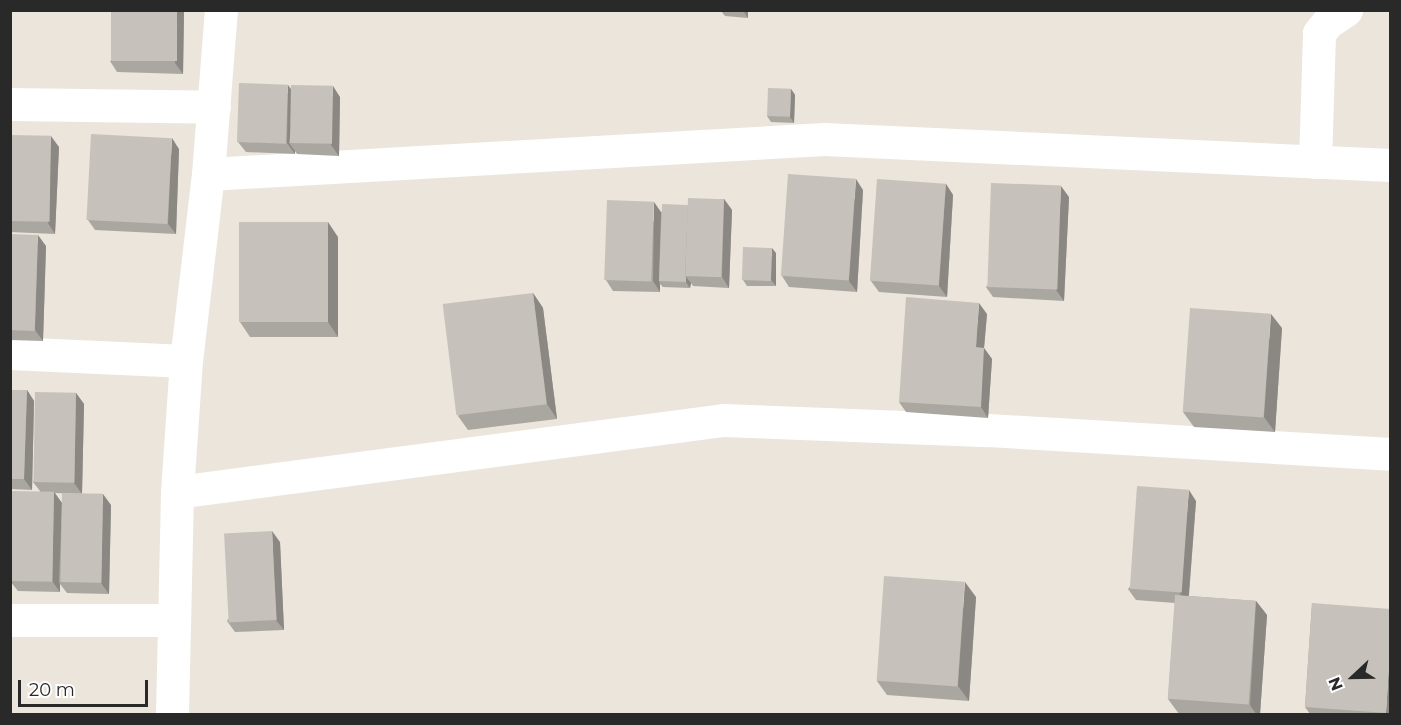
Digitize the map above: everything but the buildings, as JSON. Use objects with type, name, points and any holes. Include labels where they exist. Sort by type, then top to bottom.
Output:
[{"type":"street","points":[[172,714],[177,492],[186,361],[208,174],[221,10]]},
{"type":"street","points":[[1315,162],[1319,33],[1328,22],[1346,10]]},
{"type":"street","points":[[10,104],[214,107]]},
{"type":"street","points":[[208,174],[824,139],[1390,165]]},
{"type":"street","points":[[10,353],[186,361]]},
{"type":"street","points":[[177,492],[723,420],[988,430],[1390,453]]},
{"type":"street","points":[[10,620],[174,620]]}]
